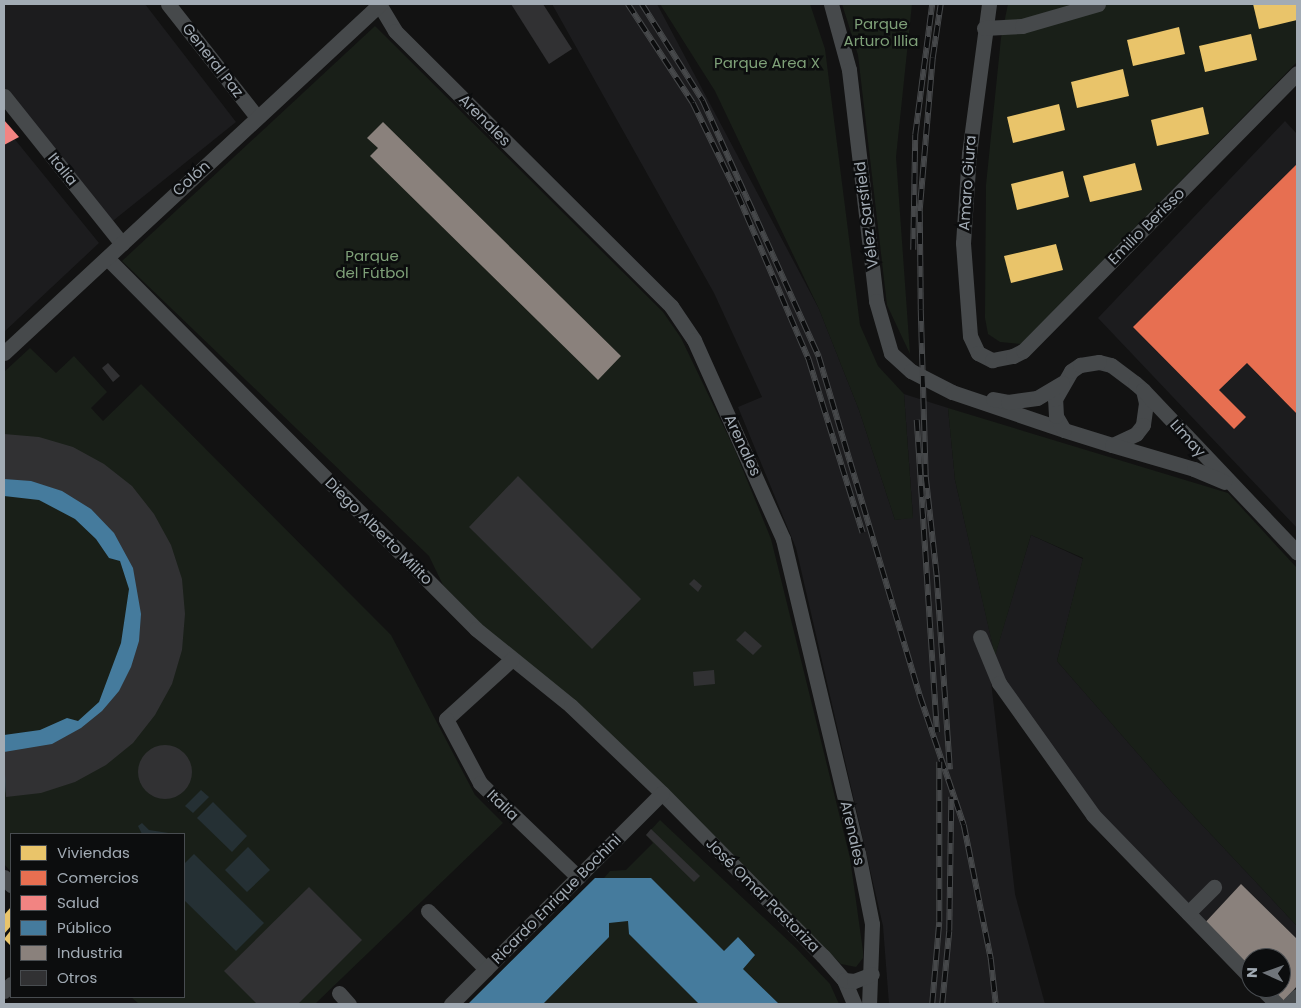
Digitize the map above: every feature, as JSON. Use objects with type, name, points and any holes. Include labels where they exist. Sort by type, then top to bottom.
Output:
[{"type":"street","name":"General Paz","points":[[168,4],[257,116]]},
{"type":"street","name":"Colón","points":[[4,354],[257,116],[380,4]]},
{"type":"street","name":"Arenales","points":[[380,4],[395,31],[672,306],[694,340],[783,539],[858,854],[872,924],[872,974],[869,1004]]},
{"type":"street","name":"Vélez Sarsfield","points":[[831,4],[849,70],[876,300],[885,340],[901,364],[952,392],[1064,430]]},
{"type":"street","name":"Amaro Giura","points":[[985,358],[973,345],[967,322],[963,242],[969,153],[988,4]]},
{"type":"street","points":[[984,28],[1022,26],[1098,4]]},
{"type":"street","name":"Emilio Berisso","points":[[985,358],[1002,360],[1023,351],[1297,73]]},
{"type":"street","name":"Italia","points":[[4,96],[122,244]]},
{"type":"street","name":"Diego Alberto Milito","points":[[107,258],[476,628],[571,706],[662,793]]},
{"type":"street","points":[[1099,362],[1111,365],[1143,390],[1146,403],[1143,425],[1130,438],[1112,445],[1064,430],[1055,405],[1062,383],[1080,365],[1099,362]]},
{"type":"street","name":"Vélez Sarsfield","points":[[952,392],[1014,401],[1037,398],[1062,383]]},
{"type":"street","name":"Limay","points":[[1143,390],[1232,486],[1297,552]]},
{"type":"street","name":"Limay","points":[[1112,445],[1210,475],[1232,486]]},
{"type":"street","points":[[980,637],[999,683],[1093,815],[1241,968]]},
{"type":"street","name":"Italia","points":[[512,659],[446,719],[480,782],[578,877]]},
{"type":"street","name":"Ricardo Enrique Bochini","points":[[451,1004],[662,793]]},
{"type":"street","name":"José Omar Pastoriza","points":[[662,793],[844,980],[854,1004]]},
{"type":"street","points":[[1188,913],[1214,887]]},
{"type":"street","points":[[428,910],[486,969]]},
{"type":"street","points":[[844,980],[854,981],[872,974]]},
{"type":"street","points":[[1289,1004],[1297,996]]},
{"type":"shaded area","points":[[4,4],[145,4],[236,122],[109,224],[4,95]]},
{"type":"shaded area","points":[[552,4],[657,4],[819,309],[859,410],[895,520],[913,517],[904,394],[948,408],[955,480],[995,655],[1031,535],[1083,559],[1057,661],[1174,795],[1297,926],[1297,1004],[1267,1004],[1261,998],[1291,998],[1291,948],[1241,948],[1241,978],[1091,824],[991,681],[1015,894],[1045,1004],[889,1004],[883,926],[796,548],[738,407],[762,397],[714,293]]},
{"type":"shaded area","points":[[1285,121],[1297,134],[1297,528],[1098,318]]},
{"type":"shaded area","points":[[4,126],[99,243],[4,332]]},
{"type":"shaded area","points":[[201,790],[209,797],[193,813],[185,806]]},
{"type":"shaded area","points":[[213,802],[247,836],[232,852],[197,818]]},
{"type":"shaded area","points":[[142,823],[149,830],[168,833],[142,833],[138,826]]},
{"type":"shaded area","points":[[248,847],[270,870],[247,892],[225,870]]},
{"type":"shaded area","points":[[194,854],[264,923],[236,951],[185,901],[185,863]]},
{"type":"green space","name":"Parque Area X","points":[[660,4],[810,4],[825,49],[860,325],[878,366],[904,394],[913,518],[895,520],[859,410],[819,309],[715,91]]},
{"type":"green space","name":"Parque Arturo Illia","points":[[842,4],[912,4],[896,157],[910,354],[887,305],[858,55]]},
{"type":"green space","points":[[1008,4],[1297,4],[1297,62],[1021,344],[1000,342],[988,334],[985,318],[986,185],[1001,38]]},
{"type":"green space","name":"Parque del Fútbol","points":[[375,26],[663,312],[681,338],[734,448],[771,539],[850,858],[863,951],[863,958],[856,967],[841,964],[577,702],[487,630],[443,585],[429,556],[122,261]]},
{"type":"green space","points":[[30,348],[56,373],[74,356],[107,392],[91,408],[103,421],[141,384],[391,635],[475,795],[503,823],[315,1004],[139,1004],[132,998],[185,998],[185,833],[10,833],[10,871],[4,864],[4,372]]},
{"type":"green space","points":[[948,408],[1228,493],[1297,568],[1297,926],[1174,795],[1057,661],[1083,558],[1031,535],[995,656],[955,480]]},
{"type":"green space","points":[[660,820],[796,948],[830,984],[839,1004],[468,1004],[595,878],[604,878],[610,871],[626,870],[653,843],[646,835]]},
{"type":"building: Viviendas","points":[[1253,4],[1297,4],[1297,20],[1259,29]]},
{"type":"building: Viviendas","points":[[1179,27],[1185,54],[1133,66],[1127,40]]},
{"type":"building: Viviendas","points":[[1251,34],[1257,60],[1205,72],[1199,46]]},
{"type":"building: Viviendas","points":[[1123,69],[1129,96],[1077,108],[1071,82]]},
{"type":"building: Viviendas","points":[[1059,104],[1065,130],[1013,143],[1007,117]]},
{"type":"building: Viviendas","points":[[1203,107],[1209,134],[1157,146],[1151,120]]},
{"type":"building: Viviendas","points":[[1135,163],[1142,190],[1090,202],[1083,176]]},
{"type":"building: Viviendas","points":[[1063,171],[1069,197],[1017,210],[1011,184]]},
{"type":"building: Viviendas","points":[[1056,244],[1063,270],[1011,283],[1004,256]]},
{"type":"building: Viviendas","points":[[10,908],[10,927],[4,934],[4,915]]},
{"type":"building: Viviendas","points":[[10,931],[10,945],[4,939]]},
{"type":"building: Comercios","points":[[1297,164],[1297,414],[1247,363],[1219,390],[1246,417],[1234,429],[1133,327]]},
{"type":"building: Salud","points":[[4,120],[19,137],[4,145]]},
{"type":"building: Público","points":[[4,436],[38,439],[72,449],[103,466],[130,488],[152,515],[169,545],[179,579],[183,614],[180,649],[170,683],[154,714],[132,741],[105,764],[74,780],[41,791],[6,794],[4,735],[40,730],[67,718],[78,721],[99,702],[121,643],[129,589],[120,561],[109,558],[96,539],[75,519],[39,500],[4,496]]},
{"type":"building: Público","points":[[595,878],[651,878],[724,951],[738,937],[755,955],[743,969],[779,1004],[699,1004],[629,934],[628,921],[609,923],[609,937],[543,1004],[468,1004]]},
{"type":"building: Industria","points":[[383,122],[621,356],[598,380],[370,156],[378,148],[367,138]]},
{"type":"building: Industria","points":[[1241,884],[1297,939],[1297,986],[1291,993],[1291,948],[1241,948],[1241,965],[1201,927]]},
{"type":"building: Industria","points":[[1277,998],[1286,998],[1282,1003]]},
{"type":"building: Otros","points":[[511,4],[543,4],[572,49],[549,64]]},
{"type":"building: Otros","points":[[108,363],[120,376],[113,382],[102,368]]},
{"type":"building: Otros","points":[[4,434],[39,437],[73,447],[104,464],[132,486],[154,514],[171,545],[182,579],[185,614],[182,650],[172,684],[155,715],[133,743],[106,765],[75,782],[41,793],[6,797],[4,752],[52,744],[81,728],[102,711],[119,691],[131,667],[139,641],[141,614],[133,568],[114,533],[91,509],[62,491],[31,481],[4,479]]},
{"type":"building: Otros","points":[[518,476],[641,599],[592,649],[469,527]]},
{"type":"building: Otros","points":[[694,579],[702,586],[698,592],[689,584]]},
{"type":"building: Otros","points":[[745,631],[762,646],[753,655],[736,640]]},
{"type":"building: Otros","points":[[714,670],[715,684],[694,686],[693,672]]},
{"type":"building: Otros","points":[[165,745],[175,747],[184,753],[190,762],[192,772],[190,782],[184,791],[175,797],[165,799],[155,797],[146,791],[140,782],[138,772],[140,762],[146,753],[155,747]]},
{"type":"building: Otros","points":[[651,829],[700,876],[694,882],[646,835]]},
{"type":"building: Otros","points":[[309,887],[362,940],[298,1004],[257,1004],[224,971]]},
{"type":"railway","points":[[628,4],[693,103],[738,195],[809,360],[863,533]]},
{"type":"railway","points":[[642,4],[703,101],[819,357],[920,696],[964,825],[991,959],[996,1004]]},
{"type":"railway","points":[[913,250],[915,135],[932,4]]},
{"type":"railway","points":[[941,4],[933,58],[920,211],[921,310],[926,477],[937,577],[950,770]]},
{"type":"railway","points":[[917,420],[937,732]]},
{"type":"railway","points":[[932,1004],[939,922],[939,762]]},
{"type":"railway","points":[[942,1004],[949,931],[951,797]]}]
